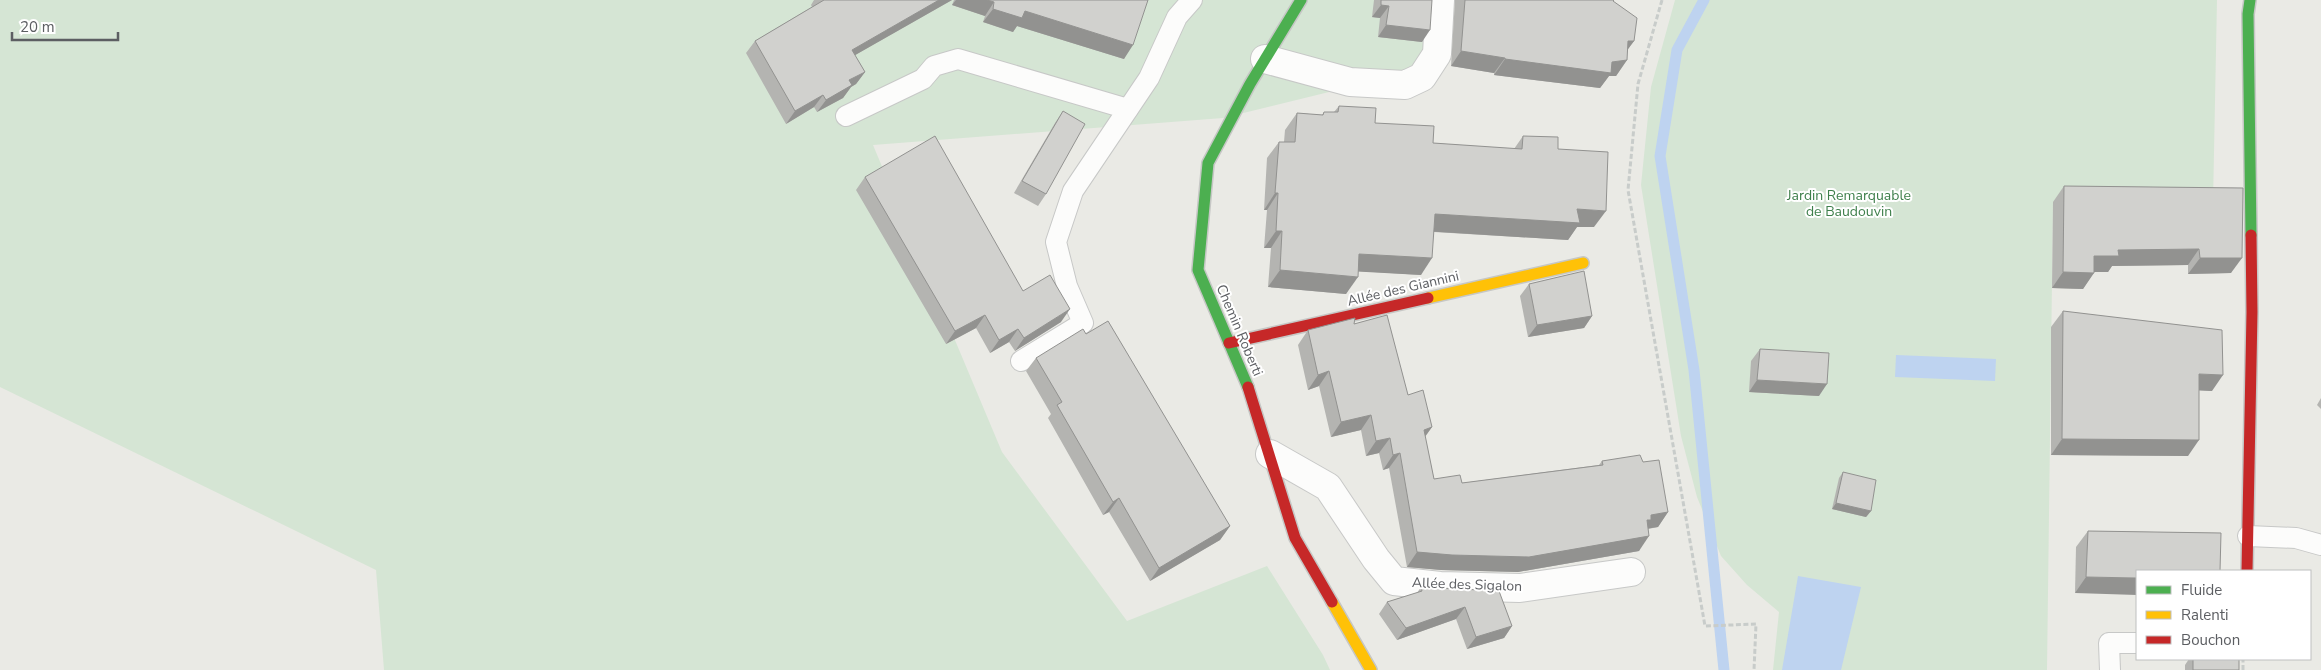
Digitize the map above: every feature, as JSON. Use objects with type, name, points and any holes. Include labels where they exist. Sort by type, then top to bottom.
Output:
[{"type":"street","name":"Chemin Roberti","points":[[1300,0],[1208,163],[1198,270],[1254,402],[1295,538],[1371,670]]},
{"type":"street","points":[[1265,59],[1350,82],[1405,85],[1422,77],[1437,54],[1440,0]]},
{"type":"street","points":[[2247,570],[2252,312],[2248,14],[2250,0]]},
{"type":"street","name":"Allée des Giannini","points":[[1228,343],[1583,263]]},
{"type":"street","name":"Allée des Sigalon","points":[[1270,454],[1328,487],[1376,559],[1394,581],[1440,586],[1520,588],[1631,572]]},
{"type":"lane","points":[[1021,361],[1083,323],[1067,286],[1056,242],[1073,191],[1149,78],[1177,17],[1192,0]]},
{"type":"lane","points":[[846,116],[922,79],[934,66],[958,59],[1128,109]]},
{"type":"lane","points":[[2248,536],[2296,538],[2321,546]]},
{"type":"lane","points":[[2110,670],[2110,643],[2136,643]]},
{"type":"path","points":[[1662,0],[1638,84],[1628,190],[1705,626],[1756,624],[1754,670]]},
{"type":"green space","points":[[0,0],[1448,0],[1431,67],[1223,118],[873,145],[1002,452],[1127,621],[1267,566],[1323,655],[1330,670],[384,670],[376,570],[0,387]]},
{"type":"green space","name":"Jardin Remarquable de Baudouvin","points":[[1675,0],[2217,0],[2213,203],[2053,202],[2047,670],[1773,670],[1779,612],[1747,585],[1721,556],[1697,497],[1681,436],[1641,185],[1651,87]]},
{"type":"water","points":[[1896,355],[1996,359],[1995,381],[1895,377]]},
{"type":"water","points":[[1798,576],[1861,587],[1841,670],[1782,670]]},
{"type":"building","points":[[824,0],[939,0],[852,50],[865,72],[849,80],[852,85],[826,100],[823,95],[795,111],[755,41]]},
{"type":"building","points":[[987,0],[1148,0],[1133,45],[1025,11],[1022,18],[993,9],[994,2]]},
{"type":"building","points":[[1381,0],[1432,0],[1430,30],[1386,25],[1389,6],[1381,5]]},
{"type":"building","points":[[1465,0],[1614,0],[1637,18],[1634,41],[1628,41],[1627,60],[1612,62],[1611,73],[1505,59],[1461,51]]},
{"type":"building","points":[[1339,106],[1376,108],[1375,123],[1434,126],[1433,143],[1522,149],[1523,136],[1558,137],[1558,149],[1608,152],[1606,211],[1577,209],[1580,223],[1435,214],[1432,258],[1359,254],[1358,277],[1280,270],[1282,231],[1276,231],[1278,193],[1275,193],[1279,142],[1295,142],[1297,113],[1323,115],[1324,112],[1338,112]]},
{"type":"building","points":[[1063,111],[1085,124],[1046,194],[1022,181]]},
{"type":"building","points":[[935,136],[1023,291],[1050,275],[1070,309],[1024,338],[1018,329],[999,340],[985,315],[955,331],[865,177]]},
{"type":"building","points":[[2064,186],[2243,188],[2242,258],[2200,258],[2199,249],[2118,250],[2119,256],[2094,256],[2094,273],[2063,272]]},
{"type":"building","points":[[1584,271],[1592,316],[1537,325],[1529,284]]},
{"type":"building","points":[[2063,311],[2222,330],[2223,375],[2199,374],[2199,440],[2062,439]]},
{"type":"building","points":[[1387,315],[1408,395],[1423,390],[1432,427],[1424,430],[1434,479],[1460,475],[1462,483],[1603,465],[1602,461],[1640,455],[1643,462],[1659,460],[1668,512],[1651,515],[1651,520],[1647,520],[1649,536],[1529,557],[1417,552],[1400,453],[1393,455],[1390,438],[1376,441],[1371,415],[1341,422],[1329,371],[1318,375],[1308,330],[1355,318],[1354,324]]},
{"type":"building","points":[[1108,321],[1230,526],[1159,568],[1119,498],[1113,502],[1057,405],[1062,402],[1036,358],[1083,329],[1086,334]]},
{"type":"building","points":[[1760,349],[1829,353],[1827,384],[1757,380]]},
{"type":"building","points":[[1843,472],[1876,480],[1871,511],[1836,503]]},
{"type":"building","points":[[2088,531],[2221,533],[2220,570],[2136,570],[2136,578],[2086,577]]},
{"type":"building","points":[[1421,587],[1499,591],[1512,626],[1476,637],[1465,607],[1406,628],[1387,602],[1422,591]]},
{"type":"building","points":[[2193,660],[2239,660],[2239,670],[2193,670]]},
{"type":"waterway","points":[[1704,0],[1677,50],[1660,156],[1694,370],[1724,670]]},
{"type":"traffic: fast","points":[[1248,387],[1198,270],[1208,163],[1250,84],[1301,0]]},
{"type":"traffic: fast","points":[[2250,0],[2248,14],[2251,235]]},
{"type":"traffic: slow","points":[[1428,298],[1583,263]]},
{"type":"traffic: slow","points":[[1332,602],[1371,670]]},
{"type":"traffic: jam","points":[[2247,570],[2252,312],[2251,235]]},
{"type":"traffic: jam","points":[[1229,343],[1428,298]]},
{"type":"traffic: jam","points":[[1248,387],[1295,538],[1332,602]]}]
